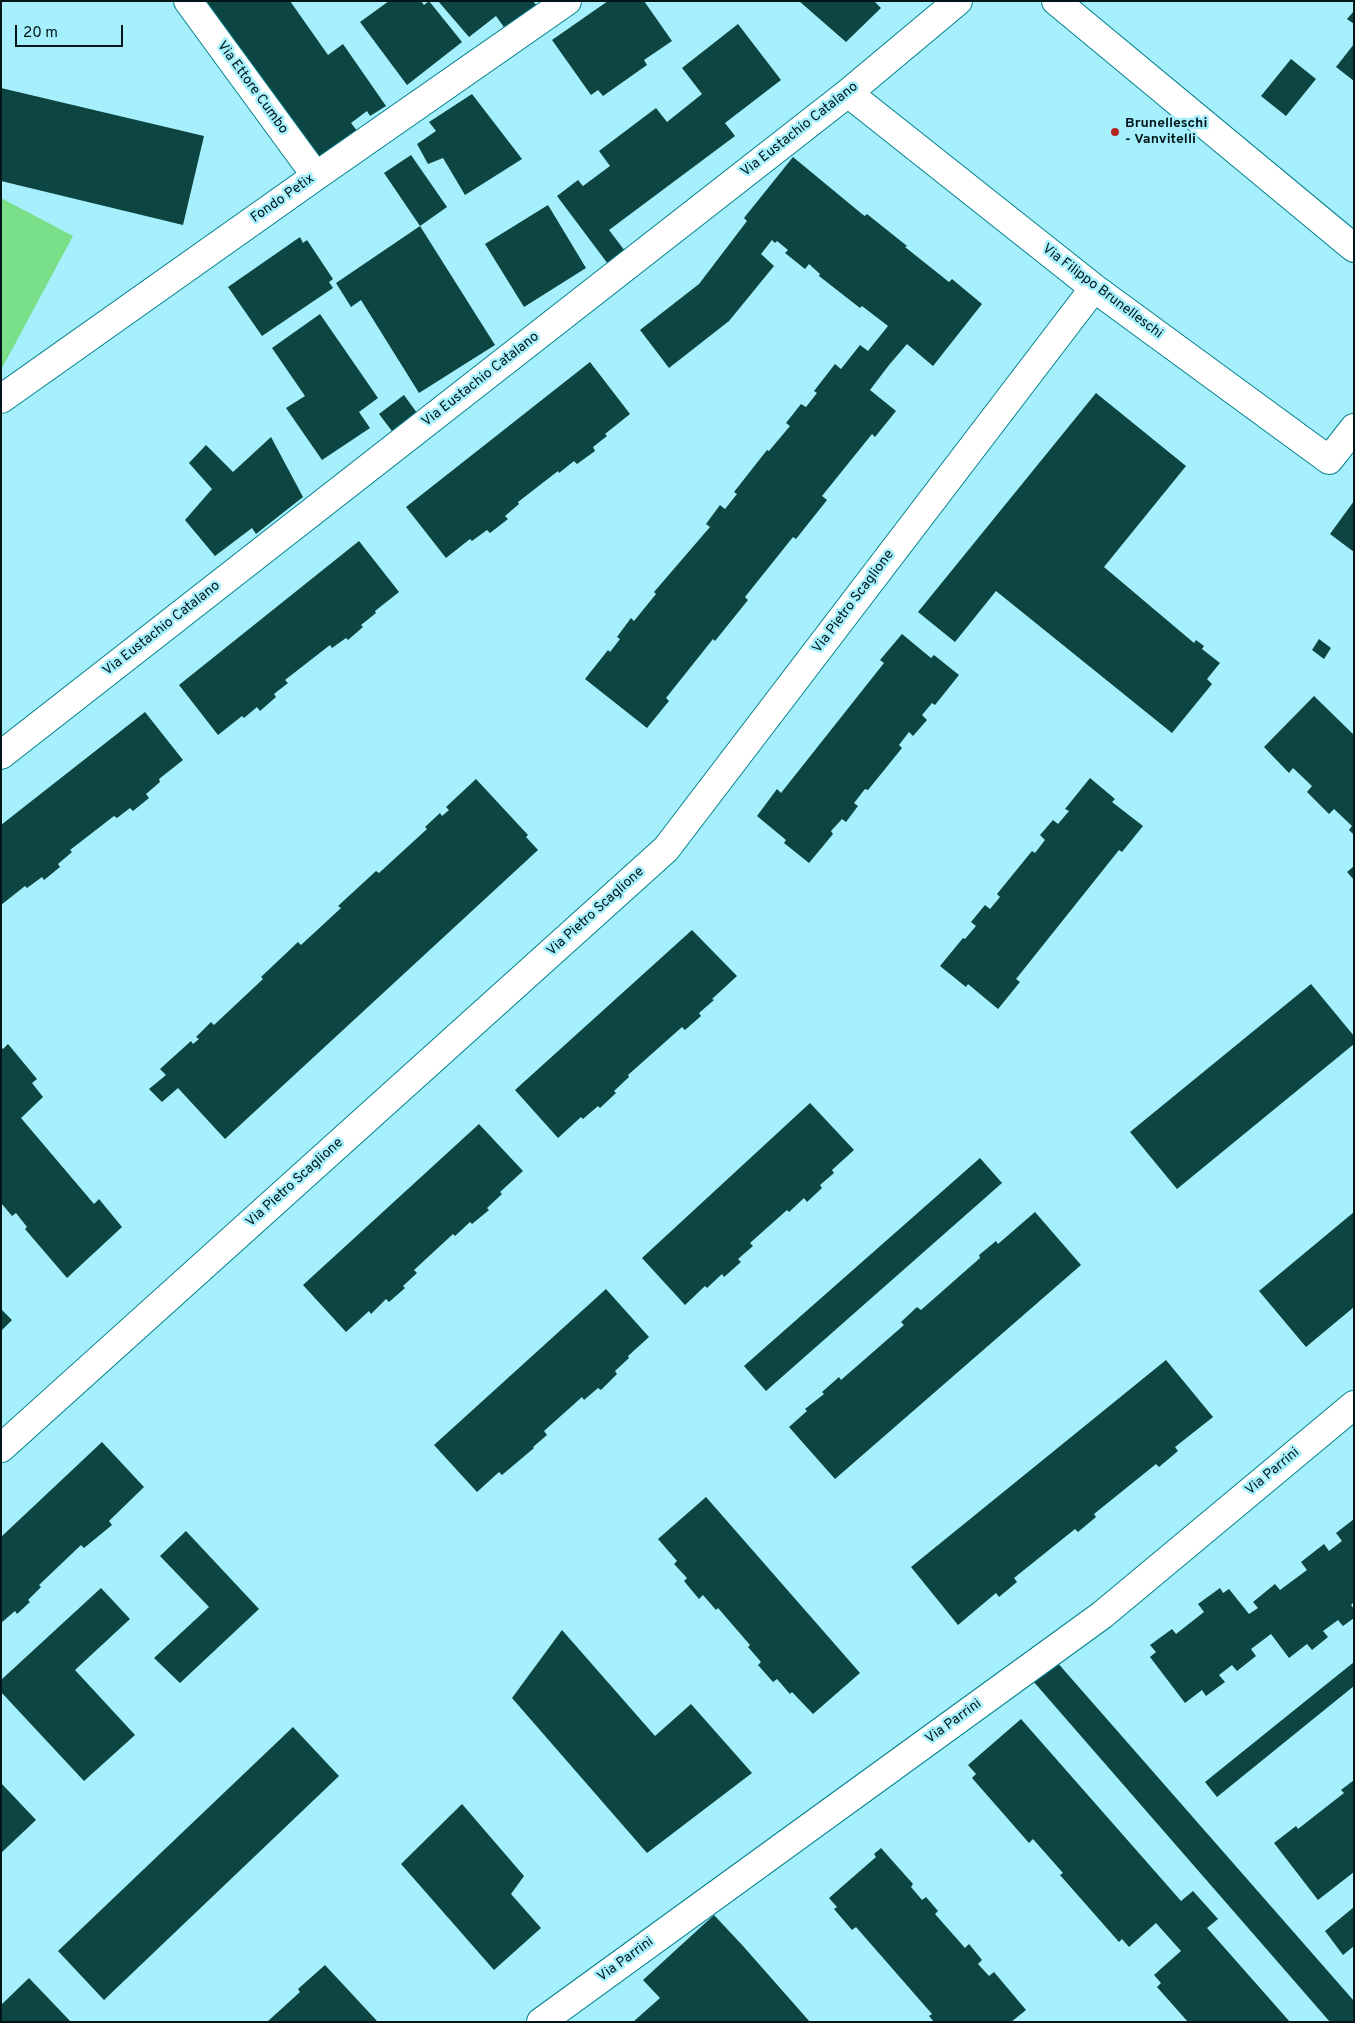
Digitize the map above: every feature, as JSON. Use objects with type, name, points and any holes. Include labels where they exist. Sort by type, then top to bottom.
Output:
[{"type":"street","name":"Via Ettore Cumbo","points":[[188,1],[316,176]]},
{"type":"street","name":"Fondo Petix","points":[[1,399],[567,1]]},
{"type":"street","name":"Via Eustachio Catalano","points":[[1,755],[848,93],[958,1]]},
{"type":"street","points":[[1056,1],[1354,248]]},
{"type":"street","name":"Via Filippo Brunelleschi","points":[[848,93],[1094,288],[1329,460],[1354,428]]},
{"type":"street","name":"Via Pietro Scaglione","points":[[1,1448],[666,849],[1094,288]]},
{"type":"street","name":"Via Parrini","points":[[541,2022],[1102,1615],[1354,1405]]},
{"type":"green space","points":[[1,198],[73,236],[1,370]]},
{"type":"building","points":[[194,1],[290,1],[328,55],[343,44],[386,106],[370,116],[367,111],[351,123],[358,132],[314,164]]},
{"type":"building","points":[[389,1],[421,1],[424,5],[429,1],[462,42],[407,85],[360,22]]},
{"type":"building","points":[[438,1],[533,1],[538,7],[506,30],[496,16],[469,37]]},
{"type":"building","points":[[608,1],[644,1],[672,41],[644,60],[647,65],[603,96],[598,90],[591,95],[552,40]]},
{"type":"building","points":[[799,1],[874,1],[881,8],[846,42]]},
{"type":"building","points":[[1354,11],[1354,24],[1347,19]]},
{"type":"building","points":[[738,24],[781,80],[725,123],[735,136],[609,230],[628,255],[611,268],[557,196],[578,180],[583,186],[610,166],[599,151],[656,108],[667,122],[702,94],[682,68]]},
{"type":"building","points":[[1354,44],[1354,81],[1336,67]]},
{"type":"building","points":[[1291,59],[1316,79],[1286,116],[1261,96]]},
{"type":"building","points":[[1,88],[204,136],[183,225],[1,181]]},
{"type":"building","points":[[472,94],[522,159],[465,195],[443,158],[428,164],[417,144],[436,131],[429,122]]},
{"type":"building","points":[[411,155],[447,207],[420,226],[384,173]]},
{"type":"building","points":[[793,157],[862,214],[865,216],[867,214],[907,246],[905,247],[949,282],[952,279],[982,304],[933,366],[907,344],[889,365],[870,390],[896,411],[875,437],[872,434],[822,496],[827,500],[796,539],[793,537],[745,597],[748,600],[715,641],[713,639],[666,698],[669,701],[647,728],[585,679],[608,650],[610,652],[620,639],[617,637],[631,618],[634,621],[656,594],[654,592],[710,527],[706,524],[720,505],[725,509],[737,494],[734,492],[767,450],[769,451],[790,426],[786,423],[801,404],[806,407],[817,393],[814,391],[835,364],[841,369],[860,345],[868,351],[888,326],[862,306],[860,308],[819,276],[820,274],[809,264],[805,269],[785,253],[788,250],[777,241],[775,243],[772,240],[761,254],[774,266],[729,321],[669,368],[640,330],[699,284],[747,221],[744,218]]},
{"type":"building","points":[[548,205],[586,268],[524,307],[485,244]]},
{"type":"building","points":[[420,226],[495,345],[419,393],[361,300],[351,307],[336,283]]},
{"type":"building","points":[[300,237],[303,243],[307,240],[333,279],[329,282],[333,288],[262,336],[228,287]]},
{"type":"building","points":[[320,314],[378,398],[359,412],[370,428],[322,460],[286,408],[305,396],[272,348]]},
{"type":"building","points":[[590,362],[630,414],[605,434],[607,436],[593,447],[595,451],[577,464],[574,461],[559,473],[558,471],[518,502],[519,504],[505,516],[508,519],[490,533],[487,530],[472,541],[470,539],[446,558],[406,507]]},
{"type":"building","points":[[1096,393],[1186,466],[1104,567],[1194,643],[1196,640],[1204,646],[1202,649],[1220,663],[1207,679],[1212,684],[1172,733],[996,591],[955,642],[918,612]]},
{"type":"building","points":[[404,395],[420,417],[395,435],[379,414]]},
{"type":"building","points":[[271,437],[303,497],[256,534],[252,528],[215,556],[185,520],[212,489],[189,463],[206,445],[233,472]]},
{"type":"building","points":[[1354,501],[1354,552],[1330,534]]},
{"type":"building","points":[[359,541],[399,592],[375,611],[376,613],[361,625],[363,627],[348,640],[346,638],[332,648],[330,645],[285,680],[288,683],[274,694],[276,697],[260,711],[257,707],[218,735],[179,685]]},
{"type":"building","points":[[902,634],[931,658],[934,655],[959,675],[935,705],[932,703],[922,715],[927,720],[913,736],[909,732],[899,745],[902,748],[868,790],[865,789],[854,803],[858,806],[846,822],[842,819],[831,831],[833,834],[809,863],[784,843],[786,840],[757,816],[777,789],[781,793],[884,663],[880,660]]},
{"type":"building","points":[[1319,639],[1331,648],[1324,659],[1312,650]]},
{"type":"building","points":[[1314,696],[1354,735],[1354,835],[1349,830],[1352,826],[1334,809],[1329,814],[1307,792],[1312,786],[1293,768],[1289,773],[1264,747]]},
{"type":"building","points":[[145,712],[183,760],[159,779],[160,782],[146,794],[149,798],[133,811],[130,808],[117,818],[114,816],[70,850],[72,852],[58,864],[60,867],[44,880],[42,877],[27,888],[25,886],[1,905],[1,825]]},
{"type":"building","points":[[1090,778],[1115,799],[1112,802],[1143,826],[1122,852],[1119,850],[1016,979],[1020,982],[998,1009],[968,984],[966,987],[940,966],[963,938],[965,939],[976,926],[971,922],[985,905],[990,909],[1000,897],[997,894],[1032,851],[1035,853],[1045,840],[1040,835],[1053,820],[1058,824],[1069,811],[1065,809]]},
{"type":"building","points":[[476,779],[528,835],[526,837],[538,850],[225,1139],[178,1088],[162,1102],[149,1089],[166,1075],[160,1069],[191,1041],[193,1044],[199,1039],[196,1037],[211,1022],[214,1025],[263,979],[261,977],[298,942],[301,945],[341,908],[338,906],[376,871],[379,873],[427,829],[425,827],[440,813],[442,816],[449,810],[446,807]]},
{"type":"building","points":[[1354,866],[1354,880],[1347,872]]},
{"type":"building","points":[[692,930],[737,976],[699,1013],[701,1016],[685,1030],[682,1027],[628,1075],[629,1077],[614,1091],[616,1093],[600,1108],[598,1106],[583,1119],[581,1117],[558,1138],[515,1090]]},
{"type":"building","points":[[1311,984],[1354,1036],[1354,1044],[1177,1189],[1130,1132]]},
{"type":"building","points":[[8,1044],[37,1079],[32,1083],[43,1097],[21,1118],[94,1204],[99,1199],[122,1227],[67,1278],[25,1229],[27,1227],[16,1213],[12,1216],[1,1203],[1,1047],[3,1049]]},
{"type":"building","points":[[810,1103],[854,1150],[832,1170],[834,1173],[820,1185],[822,1188],[807,1202],[804,1198],[789,1212],[787,1210],[750,1243],[753,1246],[738,1259],[741,1262],[724,1277],[722,1274],[707,1288],[705,1286],[685,1305],[642,1258]]},
{"type":"building","points":[[479,1124],[523,1171],[500,1192],[502,1194],[487,1208],[489,1210],[472,1224],[470,1222],[455,1236],[453,1234],[414,1270],[417,1273],[403,1286],[405,1288],[389,1302],[386,1299],[371,1314],[369,1311],[346,1332],[303,1285]]},
{"type":"building","points":[[980,1158],[1002,1183],[766,1391],[744,1366]]},
{"type":"building","points":[[1035,1212],[1081,1265],[835,1479],[789,1427],[807,1411],[805,1409],[824,1394],[822,1392],[839,1377],[841,1380],[904,1325],[901,1322],[917,1307],[921,1310],[980,1258],[979,1255],[996,1241],[998,1244]]},
{"type":"building","points":[[1354,1212],[1354,1307],[1306,1347],[1259,1291]]},
{"type":"building","points":[[606,1289],[649,1337],[628,1356],[629,1358],[615,1371],[617,1374],[601,1390],[598,1388],[584,1400],[582,1397],[544,1431],[547,1435],[534,1448],[502,1475],[499,1472],[477,1492],[434,1445]]},
{"type":"building","points":[[1,1309],[12,1320],[1,1331]]},
{"type":"building","points":[[1166,1360],[1213,1417],[1175,1447],[1178,1451],[1159,1467],[1156,1464],[1094,1514],[1096,1517],[1078,1532],[1075,1529],[1014,1578],[1017,1582],[999,1597],[996,1593],[958,1625],[911,1567]]},
{"type":"building","points":[[102,1442],[144,1487],[109,1521],[112,1525],[84,1548],[81,1545],[39,1585],[41,1587],[28,1600],[30,1602],[17,1614],[15,1611],[1,1623],[1,1537]]},
{"type":"building","points":[[706,1497],[860,1673],[813,1714],[792,1692],[790,1694],[777,1679],[773,1682],[758,1665],[761,1662],[748,1647],[750,1645],[718,1608],[716,1610],[703,1595],[699,1599],[684,1581],[687,1578],[674,1564],[677,1561],[658,1539]]},
{"type":"building","points":[[1354,1519],[1354,1602],[1351,1605],[1354,1609],[1354,1618],[1343,1626],[1338,1620],[1323,1631],[1328,1637],[1312,1650],[1307,1644],[1289,1658],[1271,1634],[1251,1649],[1256,1656],[1237,1671],[1232,1665],[1219,1675],[1225,1682],[1206,1696],[1202,1690],[1185,1703],[1150,1657],[1156,1652],[1150,1645],[1172,1629],[1176,1634],[1204,1612],[1198,1604],[1220,1588],[1223,1593],[1229,1589],[1249,1614],[1258,1608],[1253,1602],[1275,1584],[1280,1590],[1307,1570],[1301,1562],[1324,1544],[1329,1551],[1342,1541],[1336,1533]]},
{"type":"building","points":[[186,1531],[259,1609],[180,1683],[154,1658],[209,1607],[160,1556]]},
{"type":"building","points":[[101,1588],[130,1619],[75,1670],[135,1735],[84,1781],[1,1692],[1,1680]]},
{"type":"building","points":[[562,1630],[655,1736],[691,1704],[752,1773],[647,1853],[512,1698]]},
{"type":"building","points":[[1056,1661],[1354,2001],[1354,2022],[1330,2022],[1033,1681]]},
{"type":"building","points":[[1354,1662],[1354,1686],[1217,1797],[1205,1782]]},
{"type":"building","points":[[1021,1719],[1181,1901],[1193,1891],[1218,1919],[1207,1928],[1290,2022],[1188,2022],[1157,1987],[1161,1983],[1154,1975],[1181,1951],[1156,1923],[1129,1947],[1122,1939],[1119,1942],[1060,1875],[1063,1873],[1033,1839],[1029,1843],[972,1778],[976,1774],[968,1765]]},
{"type":"building","points":[[293,1727],[339,1776],[104,2000],[58,1951]]},
{"type":"building","points":[[1354,1780],[1354,1872],[1318,1900],[1274,1843],[1296,1826],[1298,1829],[1344,1793],[1341,1790]]},
{"type":"building","points":[[1,1783],[36,1820],[1,1853]]},
{"type":"building","points":[[462,1804],[524,1876],[511,1894],[541,1928],[494,1970],[401,1864]]},
{"type":"building","points":[[881,1848],[913,1884],[911,1887],[922,1900],[926,1897],[938,1911],[935,1914],[965,1948],[969,1944],[982,1960],[978,1964],[989,1976],[994,1972],[1026,2010],[1011,2022],[934,2022],[929,2016],[932,2014],[856,1927],[852,1930],[834,1909],[837,1907],[829,1898],[876,1857],[874,1854]]},
{"type":"building","points":[[1354,1907],[1354,1946],[1343,1955],[1325,1931]]},
{"type":"building","points":[[714,1915],[810,2022],[633,2022],[660,1998],[643,1980]]},
{"type":"building","points":[[325,1965],[377,2021],[267,2022],[300,1992],[298,1989]]},
{"type":"building","points":[[29,1978],[71,2022],[1,2022],[1,2005]]},
{"type":"place","name":"Brunelleschi - Vanvitelli","points":[[1115,132]]}]
